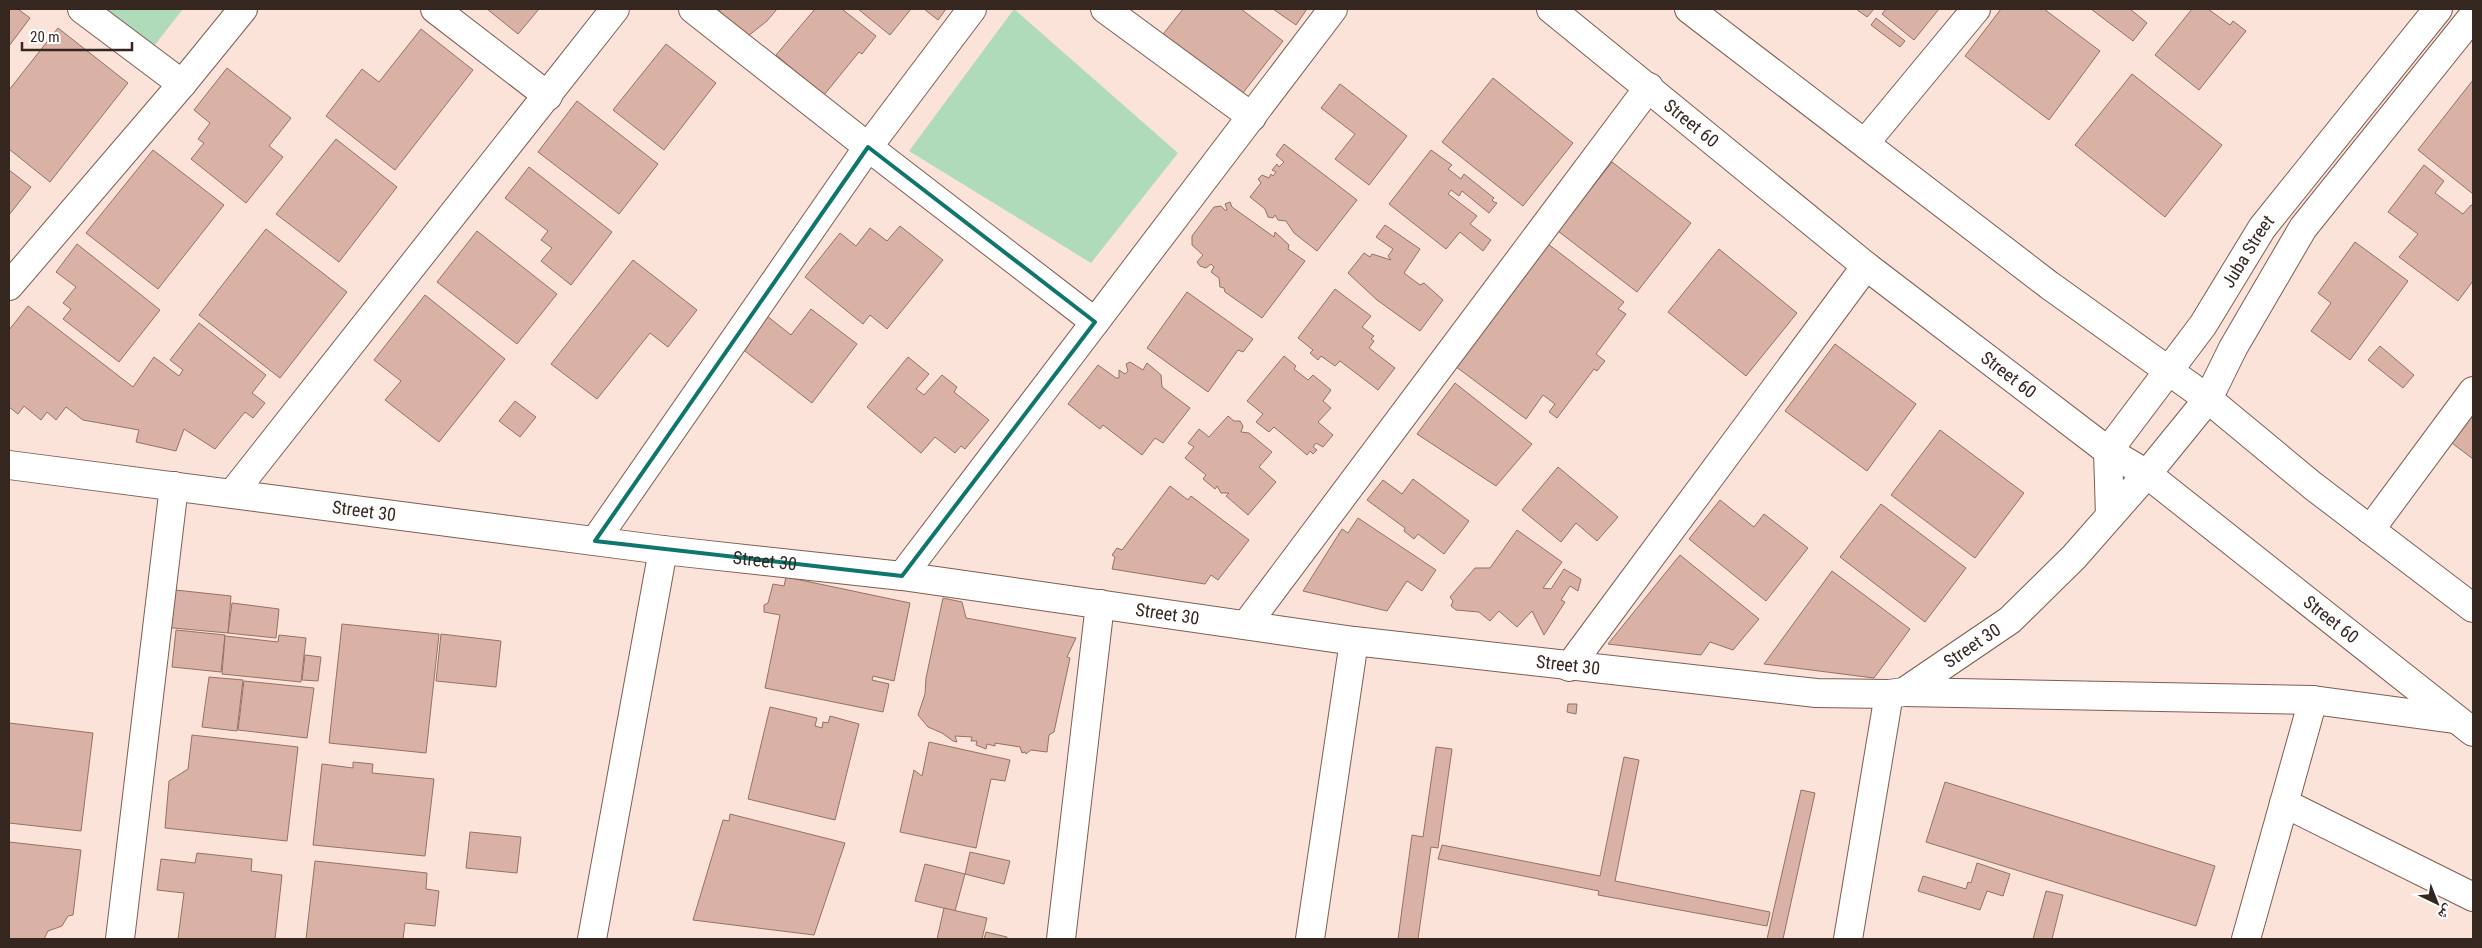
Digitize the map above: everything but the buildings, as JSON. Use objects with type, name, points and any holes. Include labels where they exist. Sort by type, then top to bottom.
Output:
[{"type":"street","points":[[82,9],[182,84]]},
{"type":"street","points":[[9,286],[182,84],[243,9]]},
{"type":"street","points":[[435,9],[548,96]]},
{"type":"street","points":[[232,494],[615,9]]},
{"type":"street","points":[[693,9],[1095,322]]},
{"type":"street","points":[[595,541],[868,147],[972,9]]},
{"type":"street","points":[[1105,9],[1252,117]]},
{"type":"street","points":[[902,576],[1333,9]]},
{"type":"street","name":"Street 60","points":[[1551,9],[1649,87],[1866,266],[2108,451],[2146,474],[2464,726]]},
{"type":"street","points":[[1689,9],[2049,285],[2208,399],[2370,530],[2473,608]]},
{"type":"street","points":[[1865,143],[1976,9]]},
{"type":"street","name":"Juba Street","points":[[2108,451],[2170,372],[2203,325],[2262,228],[2438,9]]},
{"type":"street","name":"Juba Street","points":[[2208,399],[2233,348],[2303,228],[2473,16]]},
{"type":"street","points":[[1246,625],[1649,87]]},
{"type":"street","points":[[1569,667],[1866,266]]},
{"type":"street","points":[[2370,530],[2473,391]]},
{"type":"street","name":"Street 30","points":[[9,465],[663,550],[902,576],[1354,641],[1569,667],[1816,693],[1897,693],[2010,620],[2074,558],[2208,399]]},
{"type":"street","points":[[2108,451],[2110,516]]},
{"type":"street","points":[[120,939],[174,486]]},
{"type":"street","points":[[592,939],[663,550]]},
{"type":"street","points":[[1061,939],[1100,604]]},
{"type":"street","points":[[1310,939],[1354,641]]},
{"type":"street","points":[[1848,939],[1897,693],[2313,700],[2464,726]]},
{"type":"street","points":[[2246,939],[2313,700]]},
{"type":"street","points":[[2284,803],[2473,897]]},
{"type":"highlighted area","points":[[868,147],[1095,322],[902,576],[595,541]]},
{"type":"green space","points":[[105,9],[183,9],[154,46]]},
{"type":"green space","points":[[1014,9],[1178,153],[1091,263],[909,151]]}]
